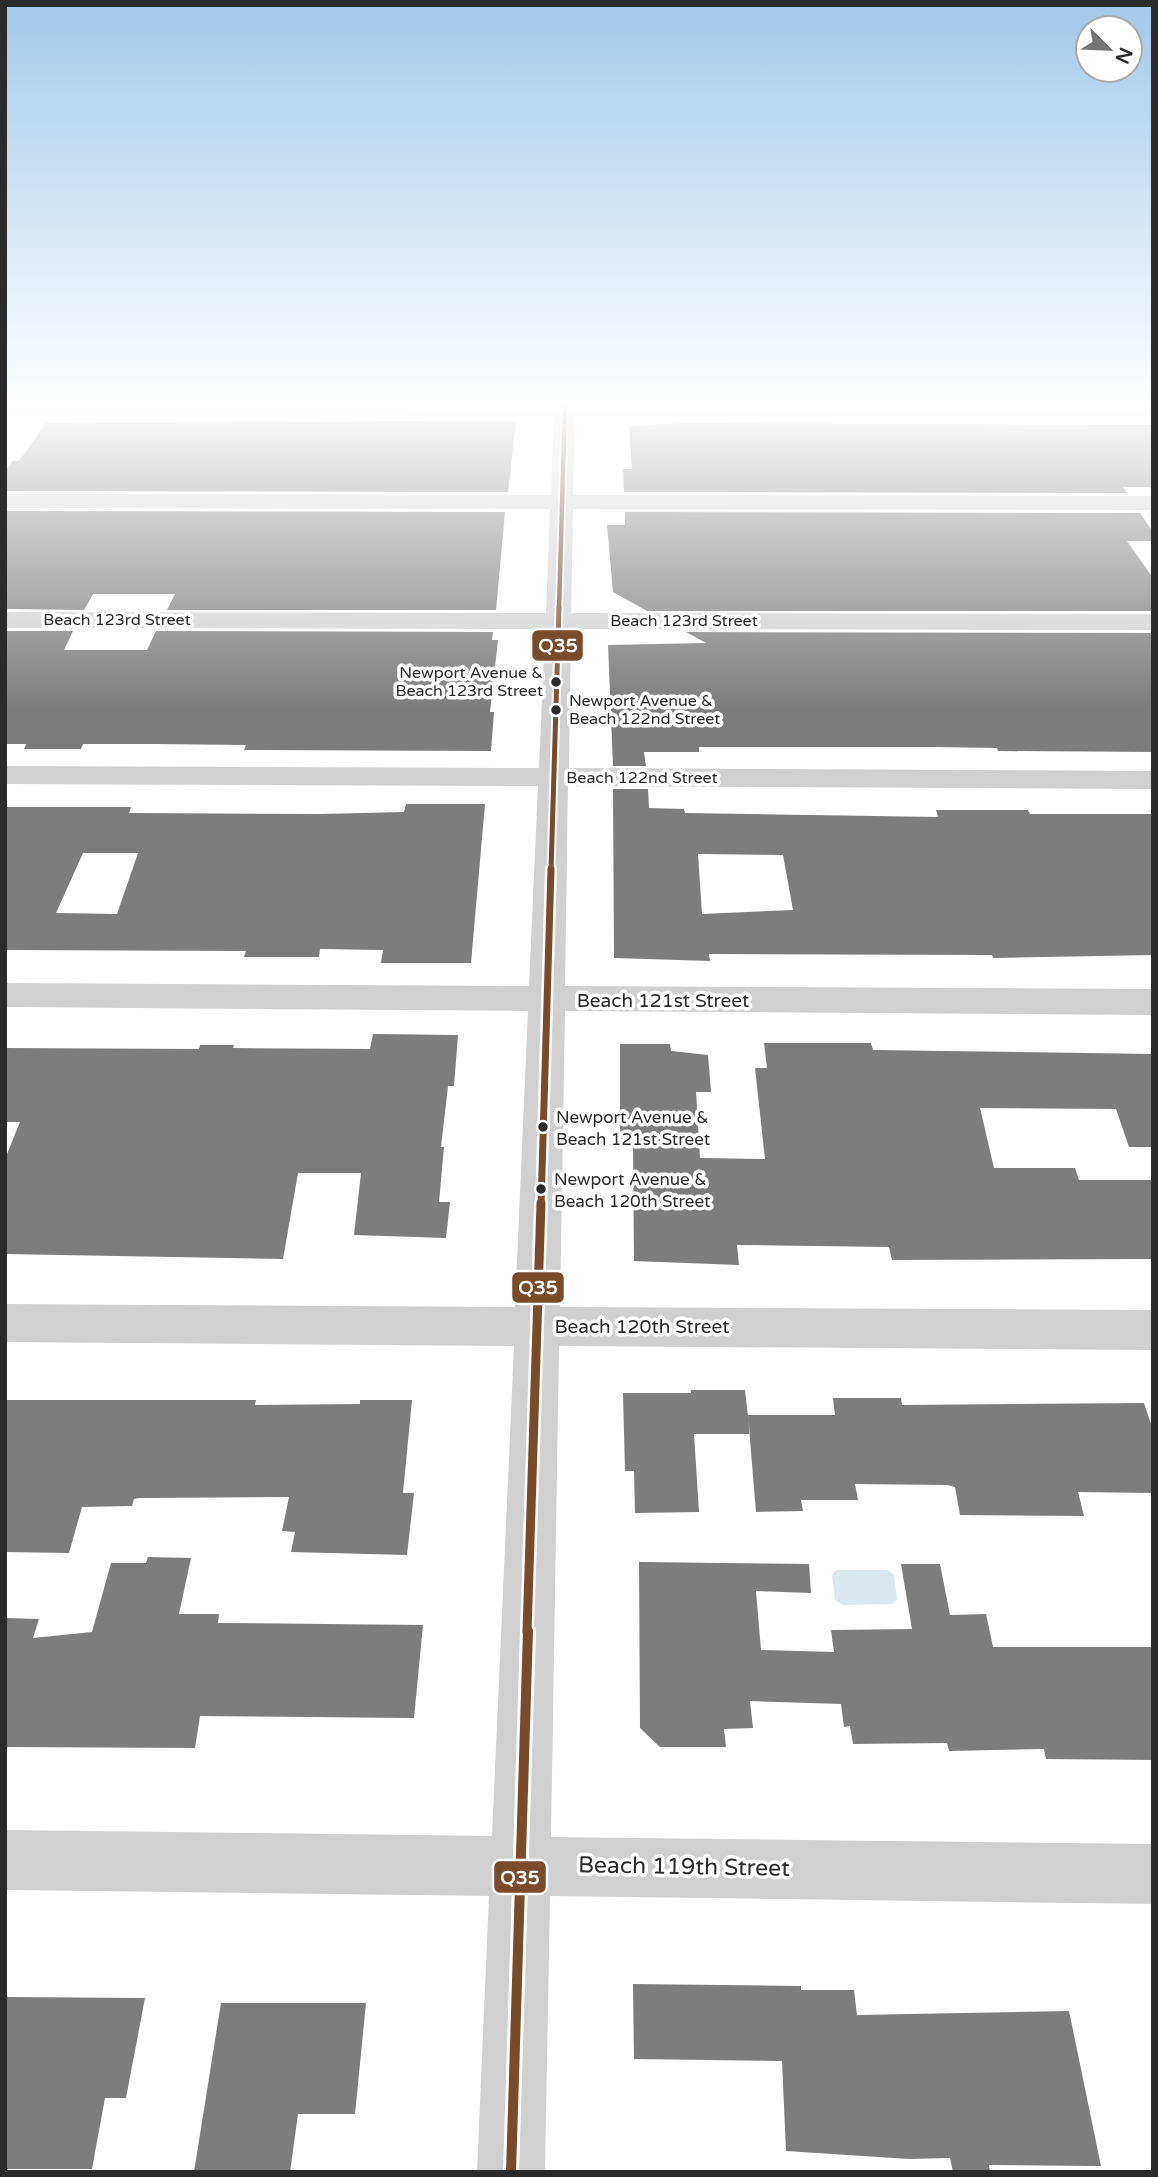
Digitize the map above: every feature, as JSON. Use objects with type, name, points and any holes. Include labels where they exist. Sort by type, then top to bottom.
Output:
[{"type":"street","points":[[511,2172],[562,505]]},
{"type":"street","name":"Beach 123rd Street","points":[[5,620],[1153,622]]},
{"type":"street","name":"Beach 122nd Street","points":[[5,775],[1153,780]]},
{"type":"street","name":"Beach 121st Street","points":[[5,995],[1153,1002]]},
{"type":"street","name":"Beach 120th Street","points":[[5,1323],[1153,1330]]},
{"type":"street","name":"Beach 119th Street","points":[[5,1860],[520,1864],[1153,1874]]},
{"type":"shaded area","points":[[836,1570],[888,1570],[894,1575],[897,1600],[892,1604],[843,1605],[835,1600],[832,1575]]},
{"type":"building","points":[[5,511],[505,512],[496,610],[167,610],[175,594],[93,594],[84,610],[5,609]]},
{"type":"building","points":[[625,512],[1140,513],[1153,532],[1153,541],[1127,541],[1153,578],[1153,611],[647,611],[613,592],[607,525],[625,525]]},
{"type":"building","points":[[5,631],[73,631],[64,650],[147,650],[156,631],[493,632],[492,640],[498,640],[490,712],[494,712],[491,751],[244,750],[246,745],[156,744],[83,744],[81,749],[24,749],[26,744],[5,744]]},
{"type":"building","points":[[686,632],[1153,633],[1153,752],[998,751],[997,748],[934,747],[699,747],[699,752],[644,752],[646,766],[613,766],[608,645],[706,643]]},
{"type":"building","points":[[613,789],[648,789],[649,808],[684,809],[685,813],[938,817],[936,810],[1028,810],[1030,814],[1153,814],[1153,955],[993,958],[992,955],[709,954],[710,961],[614,958]],"holes":[[[698,854],[783,855],[793,910],[702,914]]]},
{"type":"building","points":[[406,804],[485,804],[471,963],[381,963],[383,950],[320,949],[319,957],[244,957],[246,951],[5,950],[5,807],[131,807],[129,813],[404,812]],"holes":[[[83,853],[138,853],[117,914],[56,913]]]},
{"type":"building","points":[[373,1034],[458,1035],[454,1086],[448,1086],[441,1147],[444,1147],[439,1202],[450,1202],[446,1238],[354,1235],[361,1173],[298,1173],[283,1259],[5,1254],[5,1159],[20,1122],[5,1122],[5,1048],[199,1049],[200,1045],[234,1045],[233,1048],[370,1049]]},
{"type":"building","points":[[764,1043],[871,1043],[873,1050],[1153,1054],[1153,1147],[1129,1147],[1116,1109],[980,1108],[994,1168],[1075,1168],[1079,1180],[1153,1180],[1153,1259],[892,1260],[889,1247],[737,1245],[739,1265],[634,1261],[633,1142],[620,1142],[620,1044],[670,1044],[671,1051],[708,1055],[711,1092],[696,1092],[700,1158],[765,1159],[755,1068],[767,1068]]},
{"type":"building","points":[[691,1390],[745,1390],[750,1434],[694,1434],[699,1512],[635,1513],[634,1471],[625,1471],[623,1393],[691,1393]]},
{"type":"building","points":[[833,1398],[901,1398],[902,1405],[1144,1403],[1153,1430],[1153,1493],[1078,1492],[1084,1516],[960,1515],[955,1487],[855,1484],[858,1500],[801,1500],[803,1511],[756,1512],[748,1415],[835,1415]]},
{"type":"building","points":[[5,1400],[256,1400],[255,1405],[360,1404],[360,1400],[412,1400],[403,1493],[414,1493],[407,1555],[291,1552],[295,1532],[282,1531],[289,1497],[140,1498],[134,1499],[132,1506],[82,1507],[69,1553],[5,1552]]},
{"type":"building","points":[[148,1557],[191,1558],[179,1614],[219,1614],[218,1623],[423,1625],[414,1718],[200,1716],[195,1748],[5,1747],[5,1618],[39,1619],[33,1638],[92,1632],[111,1563],[146,1563]]},
{"type":"building","points":[[639,1562],[809,1564],[811,1593],[756,1591],[761,1650],[834,1652],[831,1630],[912,1629],[901,1564],[940,1564],[950,1615],[986,1614],[993,1647],[1153,1647],[1153,1760],[1046,1759],[1044,1749],[949,1751],[947,1743],[853,1744],[850,1726],[844,1727],[841,1704],[750,1701],[753,1728],[724,1729],[726,1747],[660,1747],[640,1728]]},
{"type":"building","points":[[633,1984],[801,1986],[801,1990],[854,1990],[857,2015],[1069,2011],[1101,2166],[989,2165],[990,2172],[953,2172],[950,2158],[909,2159],[786,2151],[782,2061],[634,2059]]},
{"type":"building","points":[[5,1997],[145,1998],[126,2098],[105,2098],[92,2169],[5,2169]]},
{"type":"building","points":[[221,2003],[366,2003],[355,2114],[298,2114],[290,2172],[194,2172]]},
{"type":"transit line","name":"Q35","points":[[511,2172],[562,505]]},
{"type":"place","name":"Newport Avenue & Beach 123rd Street","points":[[556,682]]},
{"type":"place","name":"Newport Avenue & Beach 122nd Street","points":[[556,710]]},
{"type":"place","name":"Newport Avenue & Beach 121st Street","points":[[543,1127]]},
{"type":"place","name":"Newport Avenue & Beach 120th Street","points":[[541,1189]]}]
